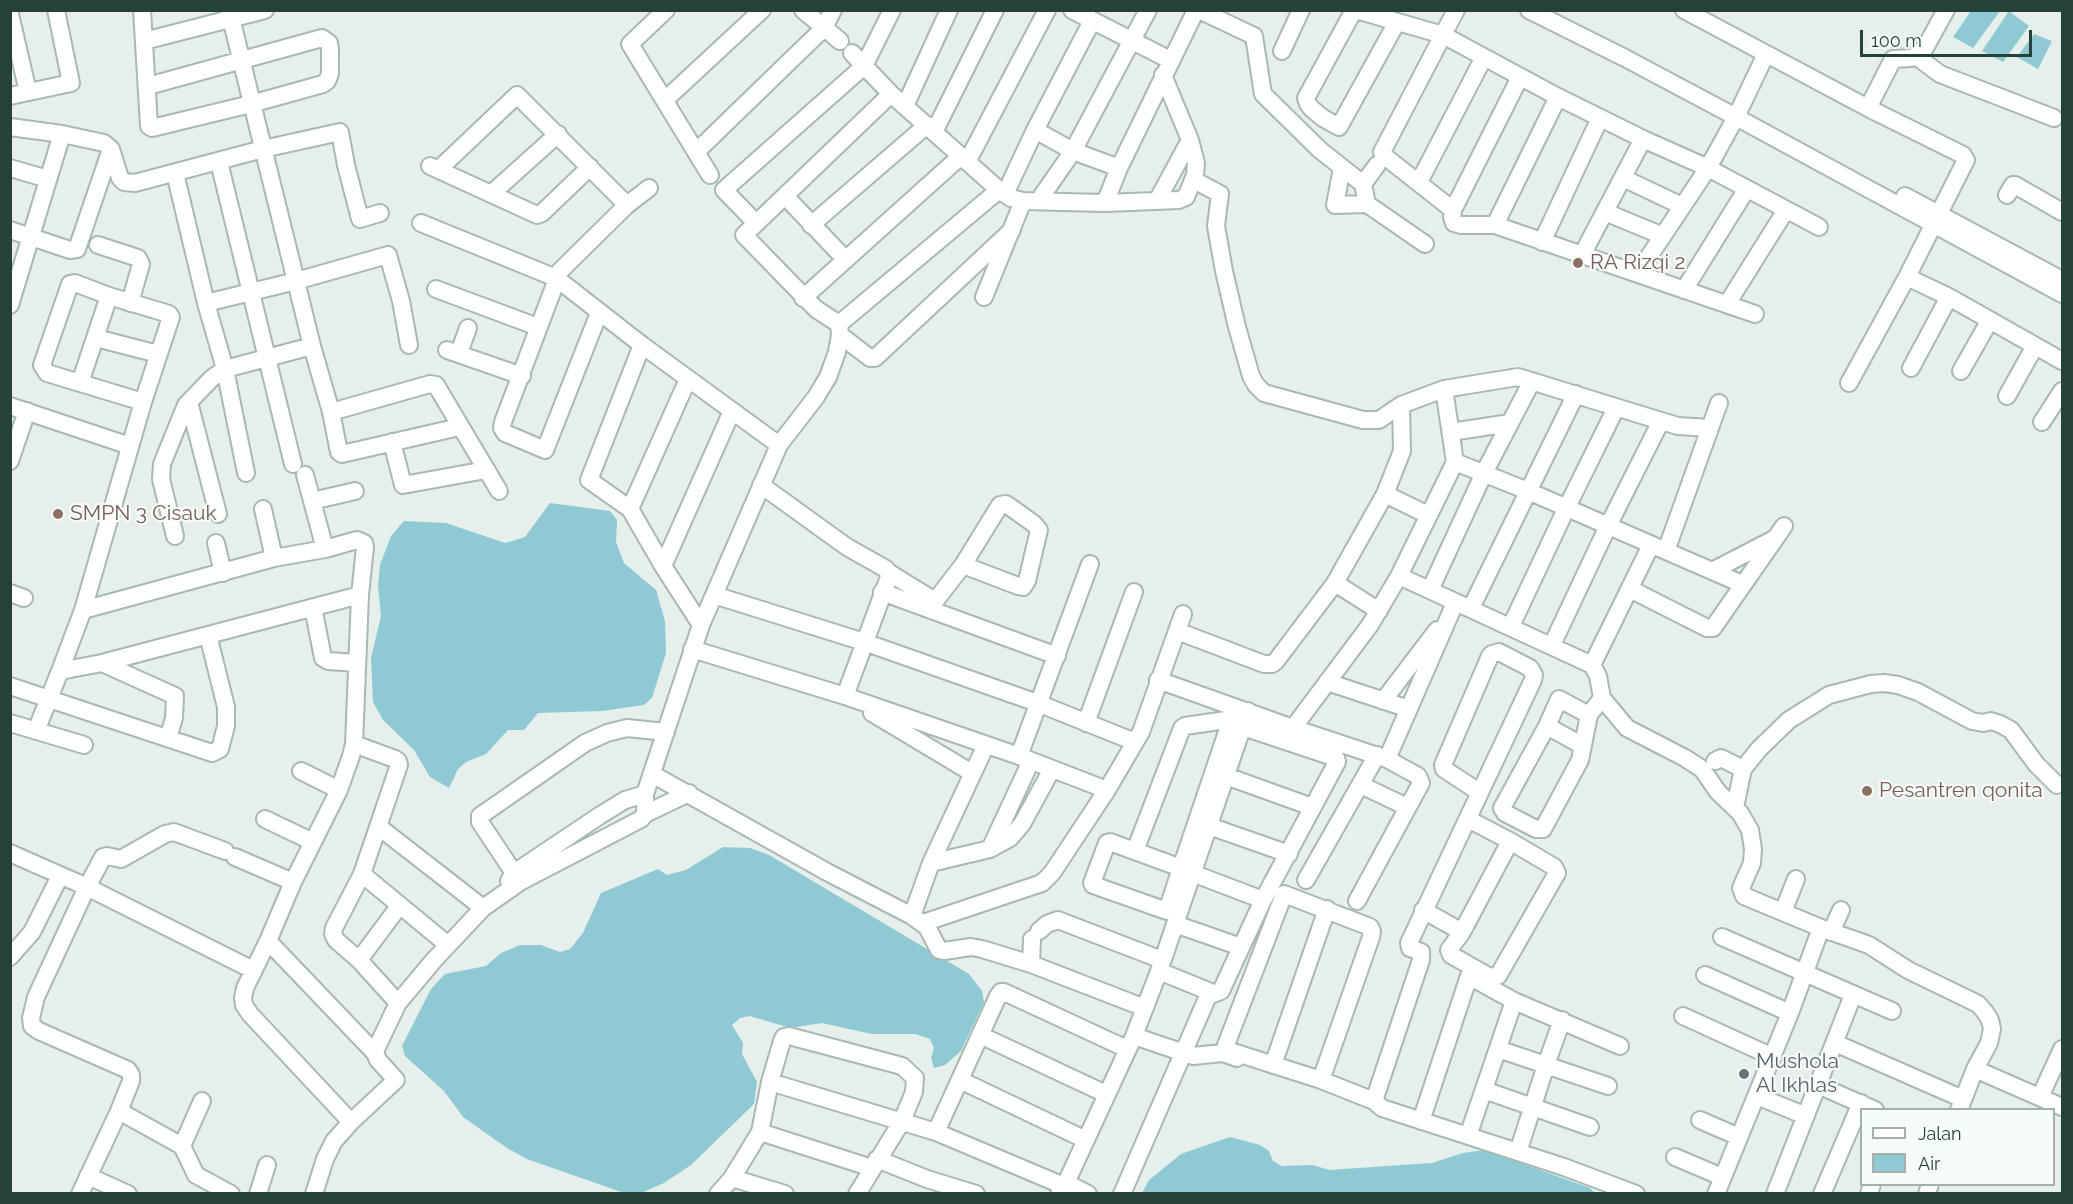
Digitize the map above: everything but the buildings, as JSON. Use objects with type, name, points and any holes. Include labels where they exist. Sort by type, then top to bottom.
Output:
[{"type":"street","points":[[10,96],[71,83],[56,10]]},
{"type":"street","points":[[142,10],[149,126],[152,128],[323,84],[330,74],[329,43],[322,38],[148,86]]},
{"type":"street","points":[[144,41],[230,15],[265,10]]},
{"type":"street","points":[[666,10],[630,44],[710,175]]},
{"type":"street","points":[[665,100],[762,10]]},
{"type":"street","points":[[803,10],[846,47],[891,94],[1002,192],[1031,201],[1105,202],[1179,200],[1186,197],[1194,180],[1196,169],[1190,140],[1167,68],[1132,42],[1091,17],[1072,10]]},
{"type":"street","points":[[696,152],[824,28],[833,10]]},
{"type":"street","points":[[756,223],[724,190],[864,66],[892,10]]},
{"type":"street","points":[[905,106],[950,10]]},
{"type":"street","points":[[811,225],[931,128],[995,10]]},
{"type":"street","points":[[803,298],[964,159],[1047,10]]},
{"type":"street","points":[[984,297],[1012,230],[1031,201],[1073,151],[1148,10]]},
{"type":"street","points":[[1105,202],[1119,168],[1197,10],[1254,36],[1263,94],[1320,150],[1363,184],[1367,204]]},
{"type":"street","points":[[1282,51],[1302,10]]},
{"type":"street","points":[[1397,22],[1339,127],[1312,109],[1306,98],[1355,10],[1443,35],[1558,97],[1708,168],[1819,227]]},
{"type":"street","points":[[1453,210],[1382,152],[1456,10]]},
{"type":"street","points":[[1528,10],[1739,112]]},
{"type":"street","points":[[1554,10],[1936,219],[2062,294]]},
{"type":"street","points":[[1868,108],[1893,59],[1911,58],[1925,48],[1947,10]]},
{"type":"street","points":[[1691,12],[1868,108],[1963,155],[1966,160],[1907,277],[1849,383]]},
{"type":"street","points":[[10,14],[28,92]]},
{"type":"street","points":[[230,15],[312,346],[331,412],[339,452],[342,454],[459,427]]},
{"type":"street","points":[[645,814],[645,794],[701,625],[779,445],[816,397],[828,377],[835,361],[840,330],[1002,192],[1091,17]]},
{"type":"street","points":[[1638,273],[1708,168],[1739,112],[1766,54]]},
{"type":"street","points":[[1916,56],[1940,74],[2054,118]]},
{"type":"street","points":[[1419,182],[1484,57]]},
{"type":"street","points":[[1520,77],[1453,210],[1452,220],[1458,225],[1495,225],[1755,314]]},
{"type":"street","points":[[891,94],[744,237],[803,298],[870,358],[876,358],[1012,230]]},
{"type":"street","points":[[590,167],[537,215],[434,167],[517,95],[558,134],[627,204]]},
{"type":"street","points":[[1495,225],[1558,97]]},
{"type":"street","points":[[1542,242],[1600,118]]},
{"type":"street","points":[[10,127],[62,134],[104,143],[111,149],[120,178],[124,182],[135,183],[263,149],[340,132],[360,219],[380,213]]},
{"type":"street","points":[[1035,130],[1073,151],[1119,168]]},
{"type":"street","points":[[10,305],[62,134]]},
{"type":"street","points":[[491,194],[558,134]]},
{"type":"street","points":[[1582,255],[1643,139]]},
{"type":"street","points":[[1158,200],[1190,140]]},
{"type":"street","points":[[10,230],[70,250],[78,249],[111,149]]},
{"type":"street","points":[[219,162],[266,357],[325,549]]},
{"type":"street","points":[[1363,184],[1377,165]]},
{"type":"street","points":[[10,168],[48,179]]},
{"type":"street","points":[[1342,168],[1335,205],[1367,204],[1425,244]]},
{"type":"street","points":[[175,173],[206,303],[225,369],[246,473]]},
{"type":"street","points":[[1623,178],[1682,206]]},
{"type":"street","points":[[1194,180],[1220,195],[1216,226],[1239,337],[1251,376],[1264,393],[1364,420],[1379,420],[1401,405],[1444,389],[1518,377],[1678,426],[1710,428]]},
{"type":"street","points":[[2007,195],[2015,185],[2062,212]]},
{"type":"street","points":[[599,313],[545,450],[505,433],[502,428],[556,278],[566,263],[627,204],[649,188]]},
{"type":"street","points":[[1684,290],[1746,190]]},
{"type":"street","points":[[785,196],[846,260]]},
{"type":"street","points":[[1727,304],[1786,210]]},
{"type":"street","points":[[1605,212],[1663,236]]},
{"type":"street","points":[[1936,219],[2062,280]]},
{"type":"street","points":[[421,223],[556,278],[599,313],[779,445]]},
{"type":"street","points":[[98,245],[138,258],[141,264],[130,303]]},
{"type":"street","points":[[206,303],[388,255],[401,301],[409,345]]},
{"type":"street","points":[[1907,277],[1949,297],[2062,361]]},
{"type":"street","points":[[36,731],[83,610],[143,402],[171,317],[169,314],[75,283],[70,285],[42,365],[47,373],[143,402]]},
{"type":"street","points":[[436,289],[538,327]]},
{"type":"street","points":[[80,382],[109,296]]},
{"type":"street","points":[[1911,368],[1949,297]]},
{"type":"street","points":[[1961,371],[1990,320]]},
{"type":"street","points":[[468,328],[453,351],[522,376]]},
{"type":"street","points":[[96,338],[158,354]]},
{"type":"street","points":[[642,345],[589,480],[630,509],[663,567],[701,625]]},
{"type":"street","points":[[175,536],[160,472],[181,414],[189,402],[212,378],[225,369],[312,346]]},
{"type":"street","points":[[2007,396],[2035,346]]},
{"type":"street","points":[[630,509],[688,379]]},
{"type":"street","points":[[1430,590],[1484,473],[1532,381]]},
{"type":"street","points":[[331,412],[430,384],[436,385],[499,491]]},
{"type":"street","points":[[1293,728],[1370,626],[1399,576],[1455,462],[1444,389]]},
{"type":"street","points":[[2042,422],[2062,391]]},
{"type":"street","points":[[1306,880],[1361,785],[1382,757],[1409,709],[1460,607],[1528,490],[1576,394]]},
{"type":"street","points":[[189,402],[218,514]]},
{"type":"street","points":[[1592,664],[1630,590],[1659,548],[1719,403]]},
{"type":"street","points":[[1177,631],[1264,664],[1272,664],[1335,583],[1385,494],[1402,451],[1401,405]]},
{"type":"street","points":[[11,456],[19,408],[130,446]]},
{"type":"street","points":[[1511,626],[1616,408]]},
{"type":"street","points":[[663,567],[732,411]]},
{"type":"street","points":[[1552,645],[1661,421]]},
{"type":"street","points":[[1451,432],[1510,423]]},
{"type":"street","points":[[392,442],[403,485],[486,470]]},
{"type":"street","points":[[1455,462],[1528,490],[1742,584]]},
{"type":"street","points":[[760,485],[847,547],[888,572],[932,605]]},
{"type":"street","points":[[312,501],[355,492]]},
{"type":"street","points":[[1385,494],[1428,515]]},
{"type":"street","points":[[932,605],[963,565],[1000,505],[1003,504],[1034,524],[1039,530],[1027,581],[1023,587],[963,565]]},
{"type":"street","points":[[263,509],[274,558]]},
{"type":"street","points":[[1630,590],[1707,628],[1713,628],[1781,532],[1714,570]]},
{"type":"street","points":[[83,610],[274,558],[325,549],[357,540],[364,543],[354,744],[339,790],[244,987],[244,1005],[351,1122]]},
{"type":"street","points":[[216,543],[223,573]]},
{"type":"street","points":[[990,849],[1025,758],[1040,704],[1090,564]]},
{"type":"street","points":[[845,696],[888,572]]},
{"type":"street","points":[[1399,576],[1460,607],[1511,626],[1592,664],[1598,676],[1602,699],[1627,728],[1702,769],[1718,792],[1735,807],[1750,830],[1753,849],[1752,863],[1741,888],[1744,896],[1869,945],[1908,970],[1978,1004],[1990,1020],[1992,1029],[1989,1043],[1975,1069],[1961,1104],[1835,1043]]},
{"type":"street","points":[[1335,583],[1379,611]]},
{"type":"street","points":[[882,592],[932,605],[1057,656]]},
{"type":"street","points":[[1086,723],[1134,592]]},
{"type":"street","points":[[60,671],[102,663],[360,595]]},
{"type":"street","points":[[714,595],[864,642],[1040,704],[1135,742]]},
{"type":"street","points":[[1383,701],[1460,607]]},
{"type":"street","points":[[313,608],[323,658],[328,661],[357,663]]},
{"type":"street","points":[[918,920],[1041,883],[1052,873],[1107,790],[1141,732],[1183,614]]},
{"type":"street","points":[[10,686],[212,753],[220,749],[226,726],[226,707],[208,635]]},
{"type":"street","points":[[692,649],[845,696],[986,744],[1107,790]]},
{"type":"street","points":[[1368,1099],[1421,960],[1421,952],[1410,948],[1409,943],[1533,680],[1534,675],[1530,668],[1498,652],[1490,657],[1443,765],[1444,769],[1479,792]]},
{"type":"street","points":[[102,663],[175,696],[174,718],[168,738]]},
{"type":"street","points":[[1122,1194],[1208,996],[1221,991],[1263,900],[1337,762],[1336,758],[1158,680]]},
{"type":"street","points":[[1327,682],[1409,709]]},
{"type":"street","points":[[1735,807],[1743,769],[1759,749],[1789,720],[1829,695],[1884,683],[1918,692],[1972,721],[1983,723],[1991,721],[2011,730],[2036,764],[2057,785]]},
{"type":"street","points":[[1589,715],[1559,699],[1547,726],[1502,807],[1505,813],[1536,829],[1543,828],[1580,760],[1589,715],[1602,699]]},
{"type":"street","points":[[867,704],[872,712],[972,773]]},
{"type":"street","points":[[1242,718],[1209,826],[1187,870],[1167,911],[1093,885],[1092,880],[1107,843],[1113,842],[1187,870],[1263,900]]},
{"type":"street","points":[[1061,1190],[1145,1008],[1175,924],[1187,870],[1242,718]]},
{"type":"street","points":[[1135,851],[1182,728],[1242,718],[1293,728],[1382,757],[1420,779],[1421,783],[1357,901]]},
{"type":"street","points":[[10,723],[84,745]]},
{"type":"street","points":[[1547,726],[1583,746]]},
{"type":"street","points":[[517,878],[480,822],[480,816],[585,743],[627,728],[666,732]]},
{"type":"street","points":[[354,744],[398,761],[399,765],[362,874],[333,934],[398,1003]]},
{"type":"street","points":[[918,920],[931,863],[986,744]]},
{"type":"street","points":[[1715,761],[1721,758],[1743,769]]},
{"type":"street","points":[[931,863],[990,849],[1016,832],[1052,769]]},
{"type":"street","points":[[301,771],[339,790]]},
{"type":"street","points":[[652,774],[826,872],[918,920],[939,950],[976,947],[1031,964],[1145,1008]]},
{"type":"street","points":[[1226,776],[1312,807]]},
{"type":"street","points":[[1361,785],[1407,807]]},
{"type":"street","points":[[517,878],[641,819],[645,814],[689,793]]},
{"type":"street","points":[[375,1053],[398,1003],[416,979],[517,878],[615,805],[645,794]]},
{"type":"street","points":[[265,819],[313,842]]},
{"type":"street","points":[[1468,819],[1510,842],[1554,867],[1557,873],[1498,976],[1494,977],[1450,955],[1449,950],[1462,932],[1510,842]]},
{"type":"street","points":[[1209,826],[1289,854]]},
{"type":"street","points":[[379,827],[489,905]]},
{"type":"street","points":[[80,1194],[131,1081],[128,1070],[39,1031],[32,1026],[31,1018],[36,997],[103,857],[121,859],[170,832],[174,832],[293,882]]},
{"type":"street","points":[[10,853],[87,887],[253,970]]},
{"type":"street","points":[[362,874],[448,945]]},
{"type":"street","points":[[10,957],[32,932],[60,876]]},
{"type":"street","points":[[1783,912],[1796,879]]},
{"type":"street","points":[[1321,1080],[1371,937],[1370,927],[1286,894],[1282,896],[1227,1050],[1321,1080],[1368,1099],[1382,1108],[1518,1152],[1636,1194]]},
{"type":"street","points":[[359,960],[400,905]]},
{"type":"street","points":[[1273,1065],[1327,909]]},
{"type":"street","points":[[1424,910],[1462,932]]},
{"type":"street","points":[[1716,1194],[1805,974],[1826,930],[1841,910]]},
{"type":"street","points":[[1031,964],[1036,935],[1047,924],[1058,920],[1160,966],[1213,993]]},
{"type":"street","points":[[1175,924],[1241,947]]},
{"type":"street","points":[[1722,937],[1892,1011]]},
{"type":"street","points":[[268,940],[375,1053],[378,1060],[396,1080],[351,1122],[328,1150],[314,1194]]},
{"type":"street","points":[[1705,975],[1790,1013]]},
{"type":"street","points":[[1421,1121],[1469,976],[1514,1001],[1620,1046]]},
{"type":"street","points":[[936,1132],[998,996],[1004,992],[1131,1042],[1193,1056],[1223,1053],[1345,1095],[1368,1099]]},
{"type":"street","points":[[1775,1194],[1853,995]]},
{"type":"street","points":[[1468,1136],[1514,1001]]},
{"type":"street","points":[[1683,1016],[1773,1057]]},
{"type":"street","points":[[1518,1152],[1562,1020]]},
{"type":"street","points":[[980,1035],[1106,1094]]},
{"type":"street","points":[[718,1194],[732,1178],[760,1132],[770,1082],[784,1037],[789,1036],[902,1066],[915,1078],[915,1085],[902,1121],[857,1194]]},
{"type":"street","points":[[1498,1049],[1608,1086]]},
{"type":"street","points":[[2040,1097],[2062,1049]]},
{"type":"street","points":[[1975,1069],[2062,1107]]},
{"type":"street","points":[[960,1080],[1086,1140]]},
{"type":"street","points":[[770,1082],[936,1132],[1061,1190],[1088,1194]]},
{"type":"street","points":[[1818,1085],[1868,1106]]},
{"type":"street","points":[[1484,1090],[1590,1127]]},
{"type":"street","points":[[1757,1096],[1806,1116]]},
{"type":"street","points":[[182,1146],[202,1101]]},
{"type":"street","points":[[119,1111],[182,1146],[196,1175],[231,1194]]},
{"type":"street","points":[[1700,1120],[1739,1137]]},
{"type":"street","points":[[1822,1194],[1860,1121]]},
{"type":"street","points":[[760,1132],[875,1163],[976,1194]]},
{"type":"street","points":[[1675,1157],[1722,1177]]},
{"type":"street","points":[[258,1194],[267,1165]]},
{"type":"street","points":[[88,1176],[128,1194]]},
{"type":"street","points":[[732,1178],[785,1194]]},
{"type":"street","points":[[927,1179],[951,1194]]},
{"type":"water","points":[[1971,11],[2000,11],[1973,48],[1953,37]]},
{"type":"water","points":[[2009,11],[2029,26],[2003,62],[1982,51]]},
{"type":"water","points":[[2034,34],[2052,41],[2038,69],[2017,57]]},
{"type":"water","points":[[550,503],[610,511],[617,520],[616,542],[624,563],[656,590],[665,621],[666,653],[652,698],[644,705],[602,711],[538,713],[524,730],[508,730],[486,754],[466,762],[458,769],[449,788],[430,777],[414,750],[383,720],[373,702],[371,658],[381,616],[378,585],[380,565],[391,536],[404,521],[446,523],[505,543],[525,537]]},
{"type":"water","points":[[723,847],[750,848],[769,855],[969,974],[982,991],[984,1002],[961,1051],[945,1065],[934,1068],[931,1058],[934,1048],[930,1039],[915,1034],[872,1034],[822,1023],[790,1028],[750,1016],[740,1018],[732,1025],[743,1043],[742,1054],[757,1082],[754,1104],[691,1165],[664,1183],[641,1193],[624,1193],[527,1159],[507,1148],[463,1117],[444,1091],[405,1056],[402,1046],[431,989],[445,974],[486,966],[501,953],[520,945],[541,945],[560,952],[570,949],[583,933],[601,893],[658,869],[667,875],[686,870]]},
{"type":"water","points":[[1230,1137],[1260,1145],[1269,1151],[1273,1161],[1282,1166],[1313,1165],[1329,1170],[1432,1163],[1463,1153],[1484,1150],[1590,1188],[1595,1193],[1142,1193],[1149,1180],[1181,1154]]},
{"type":"place","name":"RA Rizqi 2","points":[[1578,263]]},
{"type":"place","name":"SMPN 3 Cisauk","points":[[58,514]]},
{"type":"place","name":"Pesantren qonita","points":[[1867,791]]},
{"type":"place","name":"Mushola Al Ikhlas","points":[[1744,1074]]}]
